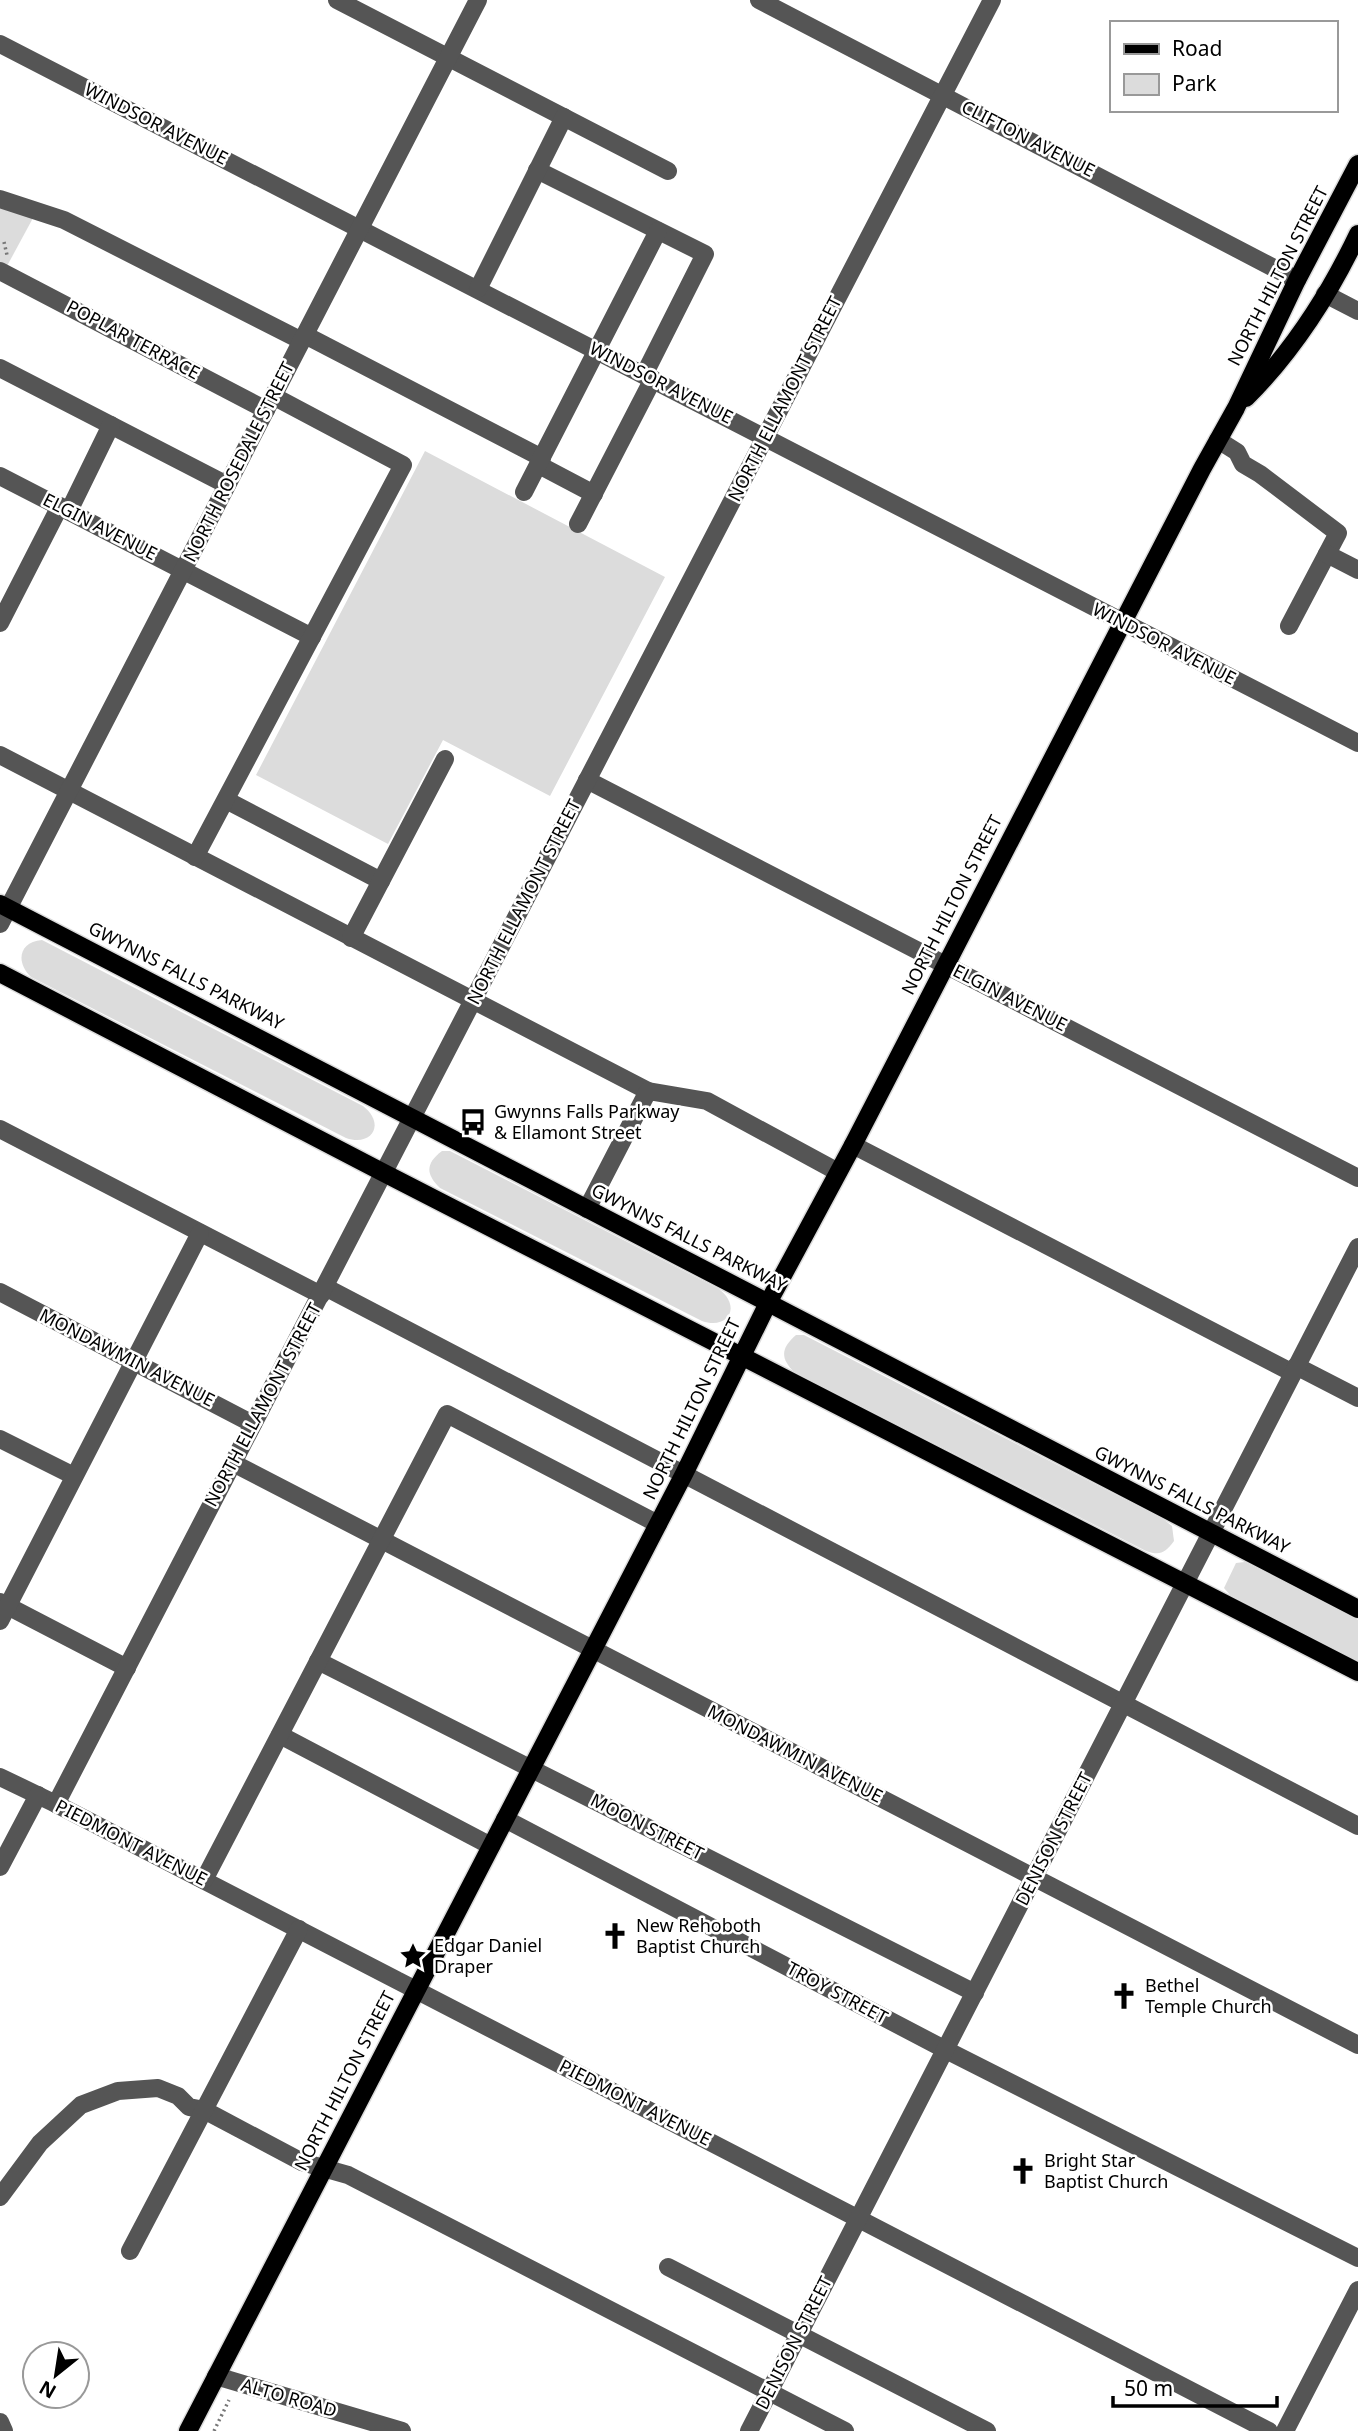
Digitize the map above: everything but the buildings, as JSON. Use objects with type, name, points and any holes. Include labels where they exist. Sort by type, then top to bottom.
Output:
[{"type":"main road","name":"NORTH HILTON STREET","points":[[188,2431],[684,1475],[768,1303],[853,1145],[1122,622],[1236,408],[1297,280],[1358,164]]},
{"type":"main road","name":"NORTH HILTON STREET","points":[[1236,408],[1270,373],[1325,295],[1358,234]]},
{"type":"main road","name":"GWYNNS FALLS PARKWAY","points":[[3,912],[412,1117],[1358,1609]]},
{"type":"main road","points":[[0,973],[741,1357],[1358,1672]]},
{"type":"street","points":[[337,0],[668,171]]},
{"type":"street","name":"NORTH ROSEDALE STREET","points":[[3,912],[69,791],[478,0]]},
{"type":"street","name":"CLIFTON AVENUE","points":[[759,0],[1297,280]]},
{"type":"street","name":"NORTH ELLAMONT STREET","points":[[56,1804],[992,0]]},
{"type":"street","name":"WINDSOR AVENUE","points":[[0,44],[1358,743]]},
{"type":"street","points":[[478,289],[564,117]]},
{"type":"street","points":[[537,170],[705,254],[578,524]]},
{"type":"street","points":[[0,199],[64,220],[303,338],[540,462],[594,494]]},
{"type":"street","points":[[524,492],[658,231]]},
{"type":"street","name":"POPLAR TERRACE","points":[[0,271],[270,403],[404,465],[313,637]]},
{"type":"street","points":[[1325,295],[1358,311]]},
{"type":"street","points":[[0,368],[227,485]]},
{"type":"street","points":[[0,622],[111,425]]},
{"type":"street","points":[[1218,440],[1237,452],[1243,464],[1338,533],[1289,626]]},
{"type":"street","name":"ELGIN AVENUE","points":[[0,476],[313,637]]},
{"type":"street","points":[[1327,554],[1358,570]]},
{"type":"street","points":[[195,857],[313,637]]},
{"type":"street","points":[[0,755],[648,1091],[706,1101],[838,1172]]},
{"type":"street","points":[[351,938],[445,759]]},
{"type":"street","name":"ELGIN AVENUE","points":[[587,780],[1358,1178]]},
{"type":"street","points":[[226,800],[382,881]]},
{"type":"street","points":[[587,1209],[648,1091]]},
{"type":"street","points":[[0,1129],[200,1233],[323,1291],[684,1475],[1358,1826]]},
{"type":"street","points":[[853,1145],[1294,1369],[1358,1398]]},
{"type":"street","points":[[127,1668],[3,1610],[200,1233]]},
{"type":"street","name":"DENISON STREET","points":[[749,2431],[1358,1247]]},
{"type":"street","name":"MONDAWMIN AVENUE","points":[[0,1292],[254,1424]]},
{"type":"street","points":[[204,1880],[447,1414],[658,1524]]},
{"type":"street","points":[[0,1439],[74,1476]]},
{"type":"street","name":"MONDAWMIN AVENUE","points":[[233,1463],[1358,2045]]},
{"type":"street","name":"MOON STREET","points":[[318,1661],[975,1993]]},
{"type":"street","points":[[280,1735],[491,1846]]},
{"type":"street","name":"PIEDMONT AVENUE","points":[[0,1777],[1269,2431]]},
{"type":"street","points":[[0,1867],[38,1795]]},
{"type":"street","name":"TROY STREET","points":[[505,1819],[946,2050],[1358,2258]]},
{"type":"street","points":[[130,2251],[299,1929]]},
{"type":"street","points":[[0,2197],[40,2143],[81,2105],[118,2091],[147,2087],[169,2091],[189,2107],[204,2110],[302,2162],[348,2175],[845,2431]]},
{"type":"street","points":[[668,2267],[987,2431]]},
{"type":"street","points":[[1285,2431],[1358,2290]]},
{"type":"street","name":"ALTO ROAD","points":[[216,2376],[402,2431]]},
{"type":"street","points":[[0,2422],[4,2431]]},
{"type":"path","points":[[214,2431],[230,2399]]},
{"type":"green space","points":[[0,206],[33,218],[7,266],[0,262]]},
{"type":"green space","points":[[425,451],[665,577],[550,796],[443,740],[388,844],[256,775]]},
{"type":"green space","points":[[42,940],[363,1106],[374,1120],[373,1132],[363,1139],[346,1138],[31,977],[23,966],[22,954],[28,945]]},
{"type":"green space","points":[[442,1151],[450,1151],[719,1289],[730,1303],[729,1315],[719,1322],[702,1321],[440,1188],[429,1169],[430,1164]]},
{"type":"green space","points":[[796,1335],[804,1335],[1163,1519],[1172,1526],[1174,1541],[1162,1552],[1146,1551],[794,1372],[786,1362],[784,1353],[787,1344]]},
{"type":"green space","points":[[1245,1562],[1358,1620],[1358,1661],[1230,1595],[1224,1588],[1236,1563]]},
{"type":"place","name":"Gwynns Falls Parkway & Ellamont Street","points":[[473,1122]]},
{"type":"place","name":"New Rehoboth Baptist Church","points":[[615,1936]]},
{"type":"place","name":"Edgar Daniel Draper","points":[[413,1956]]},
{"type":"place","name":"Bethel Temple Church","points":[[1124,1996]]},
{"type":"place","name":"Bright Star Baptist Church","points":[[1023,2171]]}]
